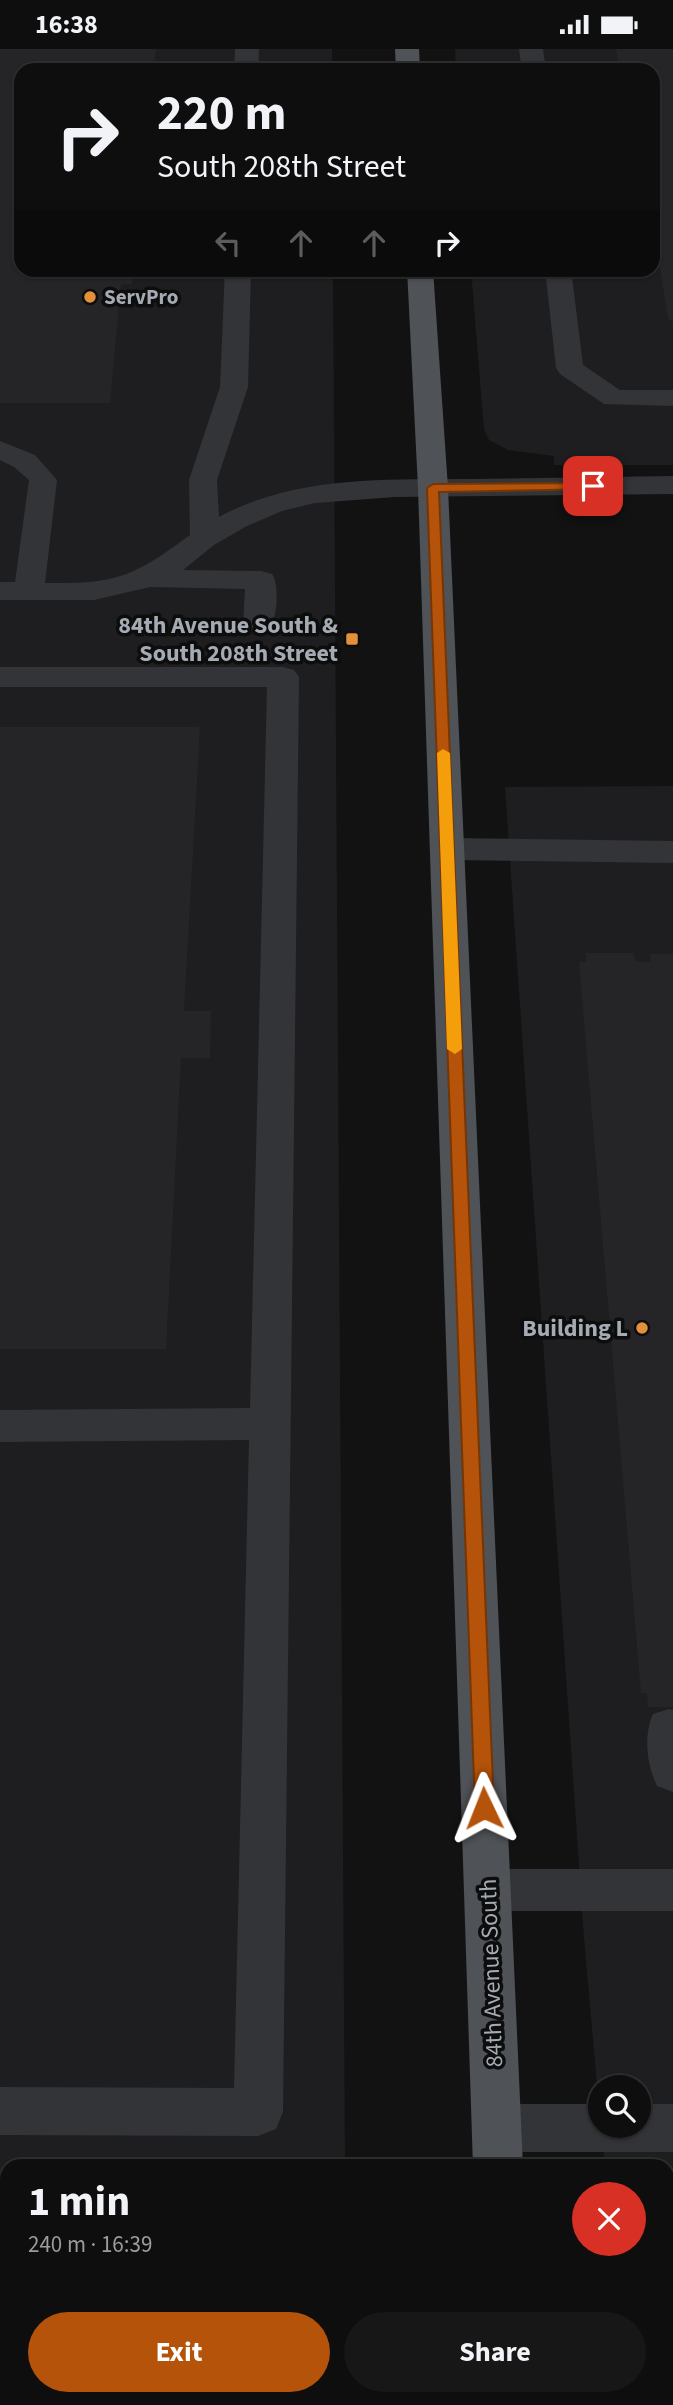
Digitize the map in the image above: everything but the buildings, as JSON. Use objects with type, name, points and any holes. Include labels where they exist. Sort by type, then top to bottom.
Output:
[{"type":"main road","name":"84th Avenue South","points":[[420,277],[433,488],[497,2147]]},
{"type":"street","points":[[205,538],[203,480],[233,387],[238,277]]},
{"type":"street","points":[[559,277],[570,368],[614,398],[673,398]]},
{"type":"street","points":[[0,450],[36,469],[43,480],[15,591],[75,591],[123,586],[148,578],[166,568],[205,538],[249,513],[295,498],[345,491],[673,485]]},
{"type":"street","points":[[148,578],[261,580],[258,625]]},
{"type":"street","points":[[0,677],[283,677],[258,2112],[0,2111]]},
{"type":"street","points":[[447,849],[673,852]]},
{"type":"street","points":[[0,1426],[270,1424]]},
{"type":"street","points":[[669,1728],[673,1772]]},
{"type":"street","points":[[488,1890],[673,1890]]},
{"type":"street","points":[[497,2147],[673,2128]]},
{"type":"shaded area","points":[[0,49],[332,49],[332,63],[14,63],[14,277],[333,277],[345,2159],[0,2159]]},
{"type":"shaded area","points":[[455,49],[673,49],[673,465],[554,465],[554,456],[508,450],[489,440],[484,429],[472,277],[660,277],[660,63],[456,63]]},
{"type":"shaded area","points":[[673,786],[673,2159],[604,2159],[602,2138],[651,2138],[651,2075],[596,2075],[584,1938],[505,787]]},
{"type":"slow traffic","points":[[443,753],[455,1049]]},
{"type":"place","name":"ServPro","points":[[90,297]]},
{"type":"place","name":"84th Avenue South & South 208th Street","points":[[352,639]]},
{"type":"place","name":"Building L","points":[[642,1328]]},
{"type":"route","points":[[484,1808],[433,488],[593,486]]}]
